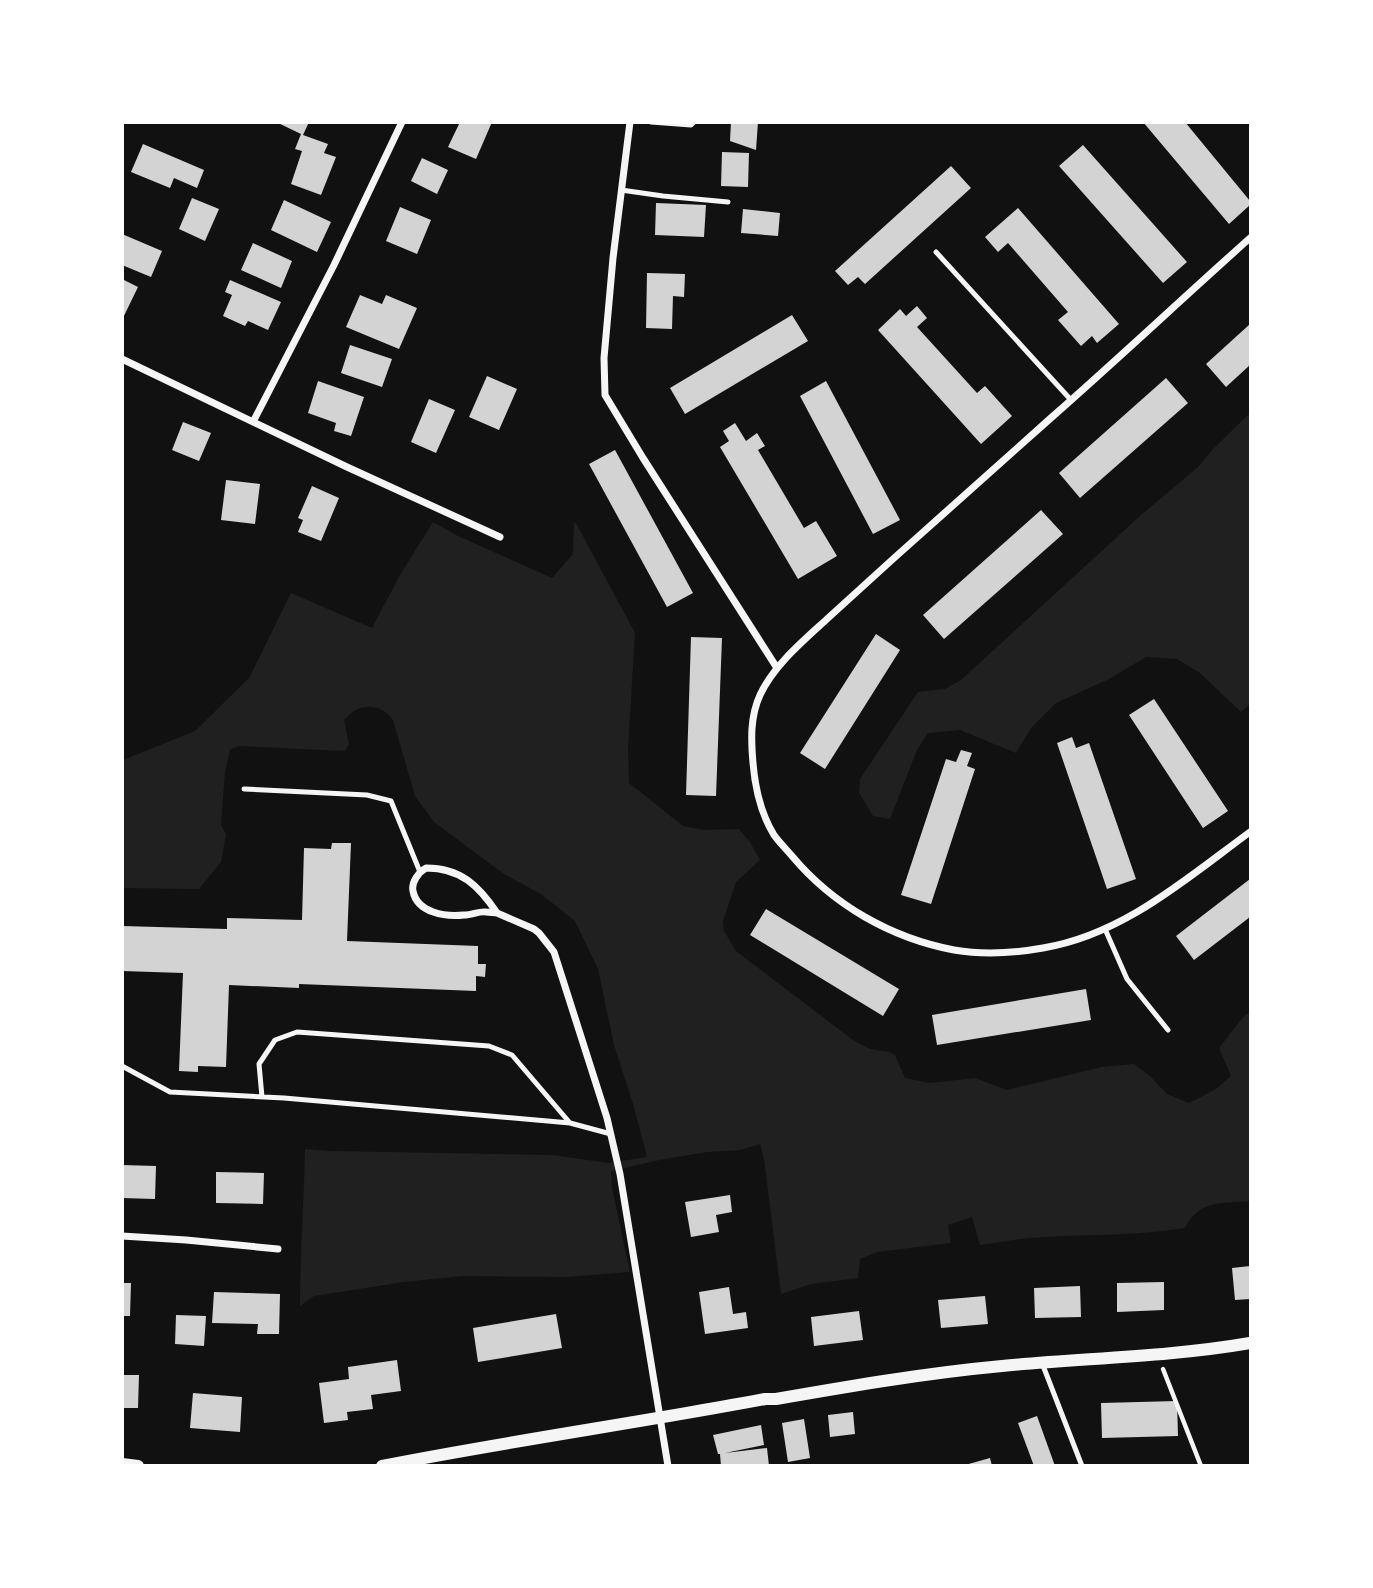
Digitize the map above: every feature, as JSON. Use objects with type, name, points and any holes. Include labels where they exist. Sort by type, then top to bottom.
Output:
[{"type":"street","points":[[253,422],[334,265],[402,122]]},
{"type":"street","points":[[630,122],[612,258],[604,358],[605,396],[777,668]]},
{"type":"street","points":[[1251,238],[805,639],[777,668],[760,696],[751,737],[758,796],[774,835],[804,870],[843,905],[887,929],[955,950],[1006,953],[1044,948],[1087,937],[1163,896],[1251,832]]},
{"type":"street","points":[[122,359],[500,537]]},
{"type":"street","points":[[497,914],[489,900],[464,876],[453,872],[426,868],[420,872],[413,884],[412,891],[420,905],[429,911],[450,915],[484,911],[497,914],[540,933],[554,953],[611,1134],[620,1174],[668,1465]]},
{"type":"street","points":[[122,1236],[278,1249]]},
{"type":"street","points":[[382,1465],[413,1463],[550,1436],[894,1379],[1001,1366],[1157,1354],[1251,1343]]},
{"type":"street","points":[[122,1464],[138,1465]]},
{"type":"lane","points":[[651,122],[691,125],[694,122]]},
{"type":"lane","points":[[621,190],[728,202]]},
{"type":"lane","points":[[936,252],[1071,400]]},
{"type":"lane","points":[[244,789],[367,795],[391,801],[420,872]]},
{"type":"lane","points":[[1105,929],[1127,979],[1168,1030]]},
{"type":"lane","points":[[262,1097],[259,1064],[275,1040],[297,1032],[489,1046],[512,1055],[570,1123]]},
{"type":"lane","points":[[122,1066],[170,1092],[262,1097],[570,1123],[611,1134]]},
{"type":"lane","points":[[1042,1363],[1082,1465]]},
{"type":"path","points":[[1157,1354],[1201,1465]]},
{"type":"shaded area","points":[[1250,413],[1250,704],[1241,712],[1200,673],[1177,659],[1146,657],[1109,679],[1056,703],[1031,728],[1016,753],[960,730],[928,733],[917,750],[890,819],[873,816],[859,793],[860,779],[918,692],[945,689],[961,680],[1141,515],[1198,467]]},
{"type":"shaded area","points":[[433,522],[552,578],[573,554],[574,522],[577,525],[635,633],[628,749],[629,783],[683,826],[704,830],[739,829],[760,860],[736,882],[723,921],[724,931],[736,951],[853,1040],[870,1049],[895,1055],[905,1078],[930,1083],[975,1078],[1007,1090],[1102,1067],[1134,1064],[1167,1094],[1189,1103],[1216,1089],[1231,1076],[1219,1048],[1250,1012],[1250,1201],[1212,1205],[1197,1212],[1185,1228],[1167,1231],[1037,1238],[980,1245],[972,1217],[948,1225],[951,1243],[877,1252],[860,1259],[858,1278],[811,1284],[781,1294],[760,1144],[740,1150],[664,1159],[611,1171],[612,1188],[630,1272],[565,1277],[463,1276],[404,1282],[314,1296],[300,1306],[305,1149],[552,1155],[609,1163],[647,1157],[614,1045],[598,969],[575,921],[541,894],[504,874],[434,822],[415,796],[393,720],[382,710],[363,707],[344,720],[349,744],[345,751],[239,746],[230,750],[225,772],[221,825],[226,834],[221,862],[199,889],[123,888],[123,760],[195,731],[249,678],[291,593],[372,628],[400,575]]},
{"type":"building","points":[[276,122],[309,122],[303,135],[328,144],[324,153],[336,157],[321,195],[291,184],[302,151],[295,149],[301,134]]},
{"type":"building","points":[[460,122],[492,122],[476,159],[448,147]]},
{"type":"building","points":[[731,122],[758,122],[756,150],[730,141]]},
{"type":"building","points":[[1143,122],[1185,122],[1250,201],[1250,205],[1229,224]]},
{"type":"building","points":[[143,144],[204,170],[197,188],[174,178],[170,188],[131,172]]},
{"type":"building","points":[[1083,145],[1187,262],[1163,283],[1059,166]]},
{"type":"building","points":[[722,152],[749,153],[748,187],[721,186]]},
{"type":"building","points":[[422,158],[448,170],[437,194],[411,181]]},
{"type":"building","points":[[951,166],[971,188],[865,284],[858,277],[848,285],[835,271]]},
{"type":"building","points":[[192,198],[219,209],[205,241],[179,229]]},
{"type":"building","points":[[284,200],[331,222],[317,252],[271,230]]},
{"type":"building","points":[[656,203],[706,205],[704,237],[655,235]]},
{"type":"building","points":[[400,207],[431,220],[417,254],[386,241]]},
{"type":"building","points":[[1018,208],[1119,324],[1097,343],[1092,336],[1081,346],[1058,320],[1068,312],[1008,243],[998,252],[985,237]]},
{"type":"building","points":[[743,209],[780,213],[778,236],[741,233]]},
{"type":"building","points":[[122,234],[162,251],[151,277],[122,265]]},
{"type":"building","points":[[253,243],[292,261],[281,288],[241,270]]},
{"type":"building","points":[[647,273],[685,274],[684,297],[673,296],[672,329],[646,328]]},
{"type":"building","points":[[122,279],[138,287],[122,320]]},
{"type":"building","points":[[230,280],[281,302],[268,330],[248,321],[245,326],[223,316],[232,295],[225,292]]},
{"type":"building","points":[[360,295],[382,304],[386,295],[417,308],[399,349],[346,327]]},
{"type":"building","points":[[917,306],[927,318],[917,327],[977,393],[985,386],[1012,416],[981,444],[878,330],[900,309],[906,316]]},
{"type":"building","points":[[792,315],[808,341],[685,414],[670,388]]},
{"type":"building","points":[[1250,324],[1250,365],[1226,387],[1206,364]]},
{"type":"building","points":[[350,345],[392,359],[382,387],[341,373]]},
{"type":"building","points":[[487,376],[517,389],[499,430],[469,417]]},
{"type":"building","points":[[1166,378],[1188,403],[1080,498],[1059,473]]},
{"type":"building","points":[[318,381],[364,397],[351,436],[334,431],[336,423],[308,413]]},
{"type":"building","points":[[826,381],[900,520],[873,534],[800,396]]},
{"type":"building","points":[[429,399],[455,410],[436,453],[411,442]]},
{"type":"building","points":[[183,422],[211,433],[199,461],[172,450]]},
{"type":"building","points":[[735,423],[746,441],[757,433],[765,446],[758,450],[804,528],[816,521],[837,556],[798,579],[720,447],[729,441],[723,431]]},
{"type":"building","points":[[615,450],[693,593],[667,607],[589,464]]},
{"type":"building","points":[[226,480],[260,484],[255,524],[221,520]]},
{"type":"building","points":[[312,486],[339,498],[321,541],[298,532],[303,520],[298,518]]},
{"type":"building","points":[[1041,510],[1063,534],[944,639],[923,615]]},
{"type":"building","points":[[876,634],[900,650],[825,769],[800,753]]},
{"type":"building","points":[[691,637],[722,638],[716,796],[686,795]]},
{"type":"building","points":[[1154,699],[1228,811],[1203,828],[1129,715]]},
{"type":"building","points":[[1072,737],[1076,748],[1089,743],[1136,879],[1107,889],[1057,743]]},
{"type":"building","points":[[961,750],[972,753],[967,766],[975,769],[931,904],[901,895],[946,759],[956,762]]},
{"type":"building","points":[[332,843],[351,843],[347,941],[478,946],[478,964],[486,964],[485,977],[476,976],[476,991],[299,984],[299,988],[229,985],[226,1067],[198,1066],[198,1072],[179,1071],[183,973],[122,971],[122,926],[227,929],[227,918],[302,920],[304,848],[331,849]]},
{"type":"building","points":[[1250,879],[1250,917],[1194,960],[1176,936]]},
{"type":"building","points":[[766,909],[899,989],[883,1016],[750,935]]},
{"type":"building","points":[[1086,989],[1091,1020],[937,1045],[932,1015]]},
{"type":"building","points":[[122,1165],[156,1166],[155,1199],[122,1198]]},
{"type":"building","points":[[216,1172],[264,1173],[263,1204],[216,1203]]},
{"type":"building","points":[[730,1195],[732,1212],[716,1215],[719,1232],[691,1237],[685,1202]]},
{"type":"building","points":[[1250,1266],[1250,1299],[1235,1300],[1232,1268]]},
{"type":"building","points":[[1164,1282],[1164,1310],[1117,1312],[1117,1283]]},
{"type":"building","points":[[122,1283],[131,1283],[130,1316],[122,1316]]},
{"type":"building","points":[[1080,1286],[1081,1317],[1035,1318],[1034,1288]]},
{"type":"building","points":[[729,1287],[733,1314],[746,1312],[748,1328],[705,1334],[699,1292]]},
{"type":"building","points":[[214,1292],[280,1294],[279,1334],[257,1334],[258,1324],[212,1323]]},
{"type":"building","points":[[985,1296],[988,1324],[941,1328],[938,1300]]},
{"type":"building","points":[[859,1311],[863,1340],[814,1346],[811,1317]]},
{"type":"building","points":[[556,1314],[562,1348],[478,1362],[473,1328]]},
{"type":"building","points":[[176,1315],[206,1316],[204,1346],[175,1344]]},
{"type":"building","points":[[397,1360],[401,1391],[371,1395],[373,1409],[347,1412],[348,1420],[324,1423],[319,1383],[349,1379],[348,1367]]},
{"type":"building","points":[[122,1375],[139,1375],[138,1408],[122,1408]]},
{"type":"building","points":[[193,1393],[242,1397],[240,1432],[190,1428]]},
{"type":"building","points":[[1177,1401],[1178,1436],[1102,1438],[1101,1403]]},
{"type":"building","points":[[853,1412],[855,1434],[830,1437],[828,1415]]},
{"type":"building","points":[[1037,1416],[1055,1466],[1034,1466],[1018,1423]]},
{"type":"building","points":[[804,1419],[810,1458],[788,1462],[782,1423]]},
{"type":"building","points":[[761,1425],[764,1445],[725,1453],[767,1448],[769,1466],[721,1466],[713,1435]]},
{"type":"building","points":[[990,1458],[992,1466],[965,1466],[965,1465]]}]
